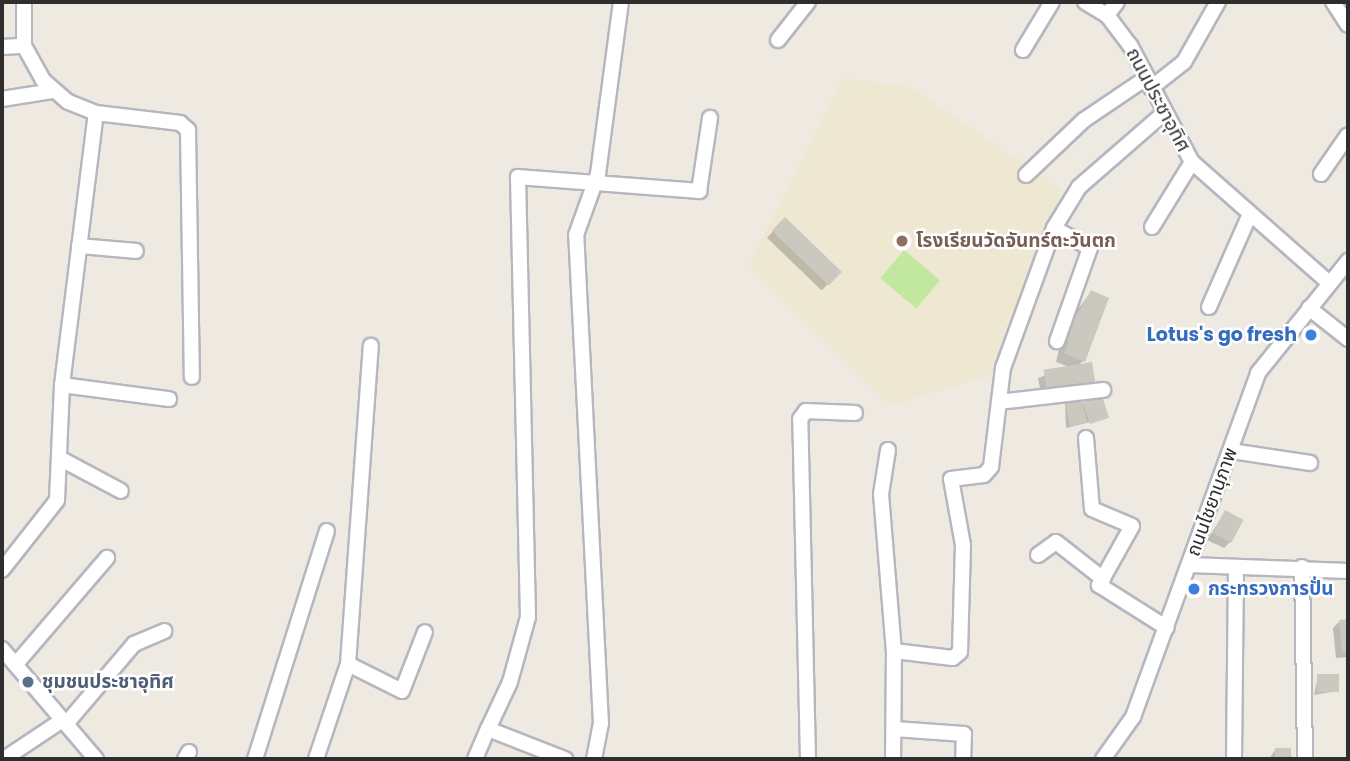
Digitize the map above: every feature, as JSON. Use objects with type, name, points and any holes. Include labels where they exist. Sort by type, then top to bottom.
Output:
[{"type":"street","points":[[24,2],[24,46],[53,91],[96,113],[180,123],[188,130],[192,377]]},
{"type":"street","points":[[594,759],[601,724],[576,235],[596,183],[621,2]]},
{"type":"street","points":[[778,40],[808,2]]},
{"type":"street","points":[[1024,50],[1052,2]]},
{"type":"street","name":"ถนนประชาอุทิศ","points":[[1085,2],[1107,15],[1149,83],[1192,162],[1328,282]]},
{"type":"street","points":[[1107,15],[1117,2]]},
{"type":"street","points":[[1026,175],[1084,120],[1184,62],[1218,2]]},
{"type":"street","points":[[1333,2],[1348,25]]},
{"type":"street","points":[[2,47],[24,46]]},
{"type":"street","points":[[2,99],[53,91]]},
{"type":"street","points":[[2,570],[54,512],[62,385],[96,113]]},
{"type":"street","points":[[894,651],[953,658],[960,652],[963,545],[951,479],[984,475],[991,467],[1003,368],[1054,228],[1079,187],[1164,113]]},
{"type":"street","points":[[475,759],[510,682],[528,617],[518,177],[699,191],[710,118]]},
{"type":"street","points":[[1321,174],[1348,135]]},
{"type":"street","points":[[1152,227],[1192,162]]},
{"type":"street","points":[[1209,307],[1250,215]]},
{"type":"street","points":[[1054,228],[1090,248],[1057,341]]},
{"type":"street","points":[[79,246],[136,251]]},
{"type":"street","name":"ถนนไชยานุภาพ","points":[[1103,759],[1133,717],[1258,373],[1328,282],[1348,261]]},
{"type":"street","points":[[1310,308],[1348,339]]},
{"type":"street","points":[[316,759],[348,664],[371,346]]},
{"type":"street","points":[[62,385],[169,399]]},
{"type":"street","points":[[999,402],[1103,390]]},
{"type":"street","points":[[808,759],[800,419],[806,411],[855,413]]},
{"type":"street","points":[[1086,438],[1093,509],[1132,526],[1099,585],[1167,628]]},
{"type":"street","points":[[888,450],[881,494],[894,651],[893,759]]},
{"type":"street","points":[[1231,451],[1310,463]]},
{"type":"street","points":[[59,458],[121,491]]},
{"type":"street","points":[[255,759],[327,531]]},
{"type":"street","points":[[1038,555],[1056,542],[1103,579]]},
{"type":"street","points":[[10,664],[107,558]]},
{"type":"street","points":[[1190,565],[1236,570],[1302,567],[1348,571]]},
{"type":"street","points":[[1302,567],[1305,759]]},
{"type":"street","points":[[1234,759],[1236,570]]},
{"type":"street","points":[[4,759],[64,723],[134,644],[164,631]]},
{"type":"street","points":[[348,664],[402,691],[425,632]]},
{"type":"street","points":[[2,649],[10,664],[96,759]]},
{"type":"street","points":[[488,729],[565,759]]},
{"type":"street","points":[[895,729],[964,734],[963,759]]},
{"type":"shaded area","name":"โรงเรียนวัดจันทร์ตะวันตก","points":[[843,78],[911,87],[1062,190],[994,374],[891,406],[748,265]]},
{"type":"green space","points":[[904,250],[940,280],[916,309],[880,278]]},
{"type":"building","points":[[785,217],[842,272],[829,286],[772,231]]},
{"type":"building","points":[[1091,290],[1109,298],[1085,362],[1064,353],[1069,341],[1063,339]]},
{"type":"building","points":[[1092,362],[1096,386],[1047,393],[1044,370]]},
{"type":"building","points":[[1102,396],[1109,418],[1090,424],[1083,402]]},
{"type":"building","points":[[1081,397],[1087,422],[1070,426],[1064,401]]},
{"type":"building","points":[[1225,510],[1244,520],[1231,543],[1213,533]]},
{"type":"building","points":[[1348,619],[1348,652],[1342,652],[1339,620]]},
{"type":"building","points":[[1317,674],[1339,674],[1339,692],[1317,692]]},
{"type":"building","points":[[1275,748],[1291,748],[1291,759],[1275,759]]},
{"type":"place","name":"โรงเรียนวัดจันทร์ตะวันตก","points":[[902,241]]},
{"type":"place","name":"Lotus's go fresh","points":[[1311,335]]},
{"type":"place","name":"กระทรวงการปั่น","points":[[1194,589]]},
{"type":"place","name":"ชุมชนประชาอุทิศ","points":[[28,682]]}]
